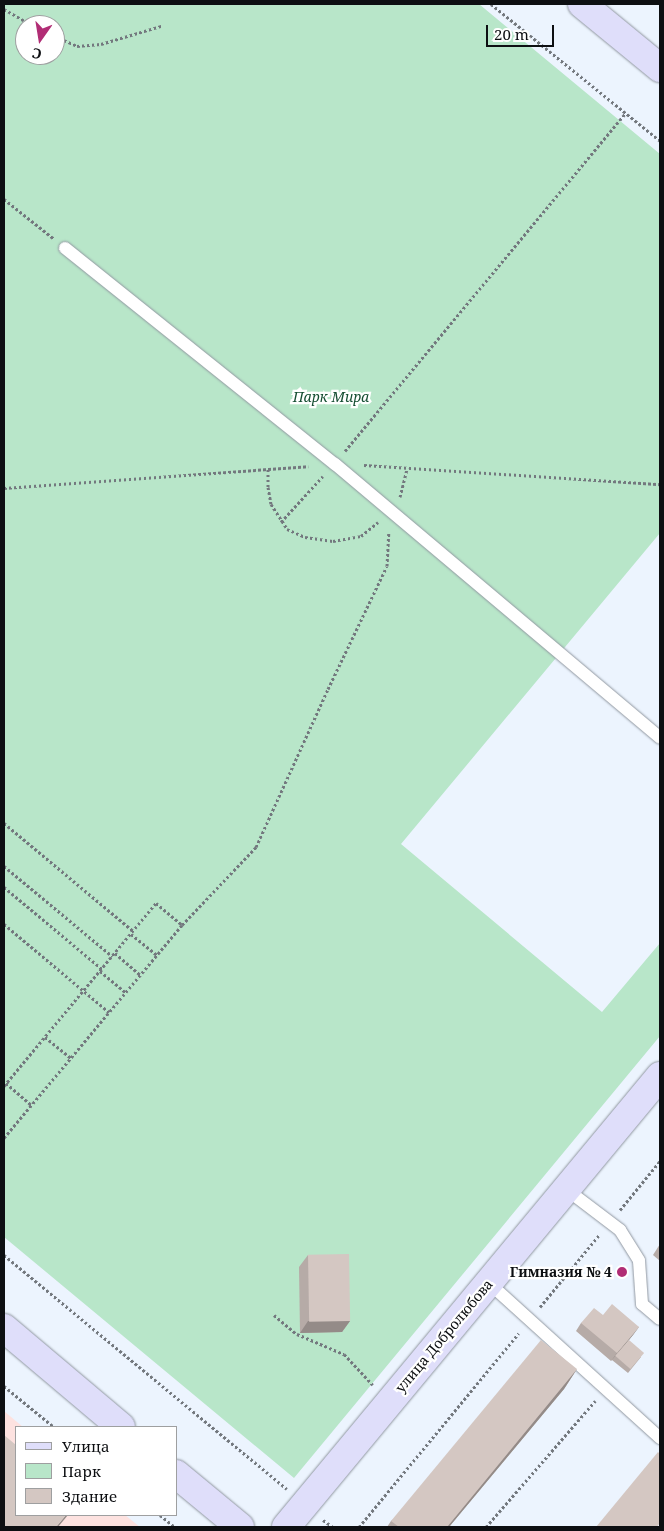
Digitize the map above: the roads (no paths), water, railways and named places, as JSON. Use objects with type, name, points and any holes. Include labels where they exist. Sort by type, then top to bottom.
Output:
[{"type":"street","points":[[582,4],[660,68]]},
{"type":"street","name":"улица Добролюбова","points":[[286,1527],[660,1076]]},
{"type":"street","points":[[4,1328],[120,1426]]},
{"type":"street","points":[[178,1476],[240,1527]]},
{"type":"lane","points":[[65,248],[334,464],[660,738]]},
{"type":"lane","points":[[566,1189],[620,1230],[639,1261],[642,1304],[660,1319]]},
{"type":"lane","points":[[488,1283],[660,1438]]},
{"type":"place","name":"Гимназия № 4","points":[[622,1272]]},
{"type":"park label","name":"Парк Мира","points":[[331,397]]}]
